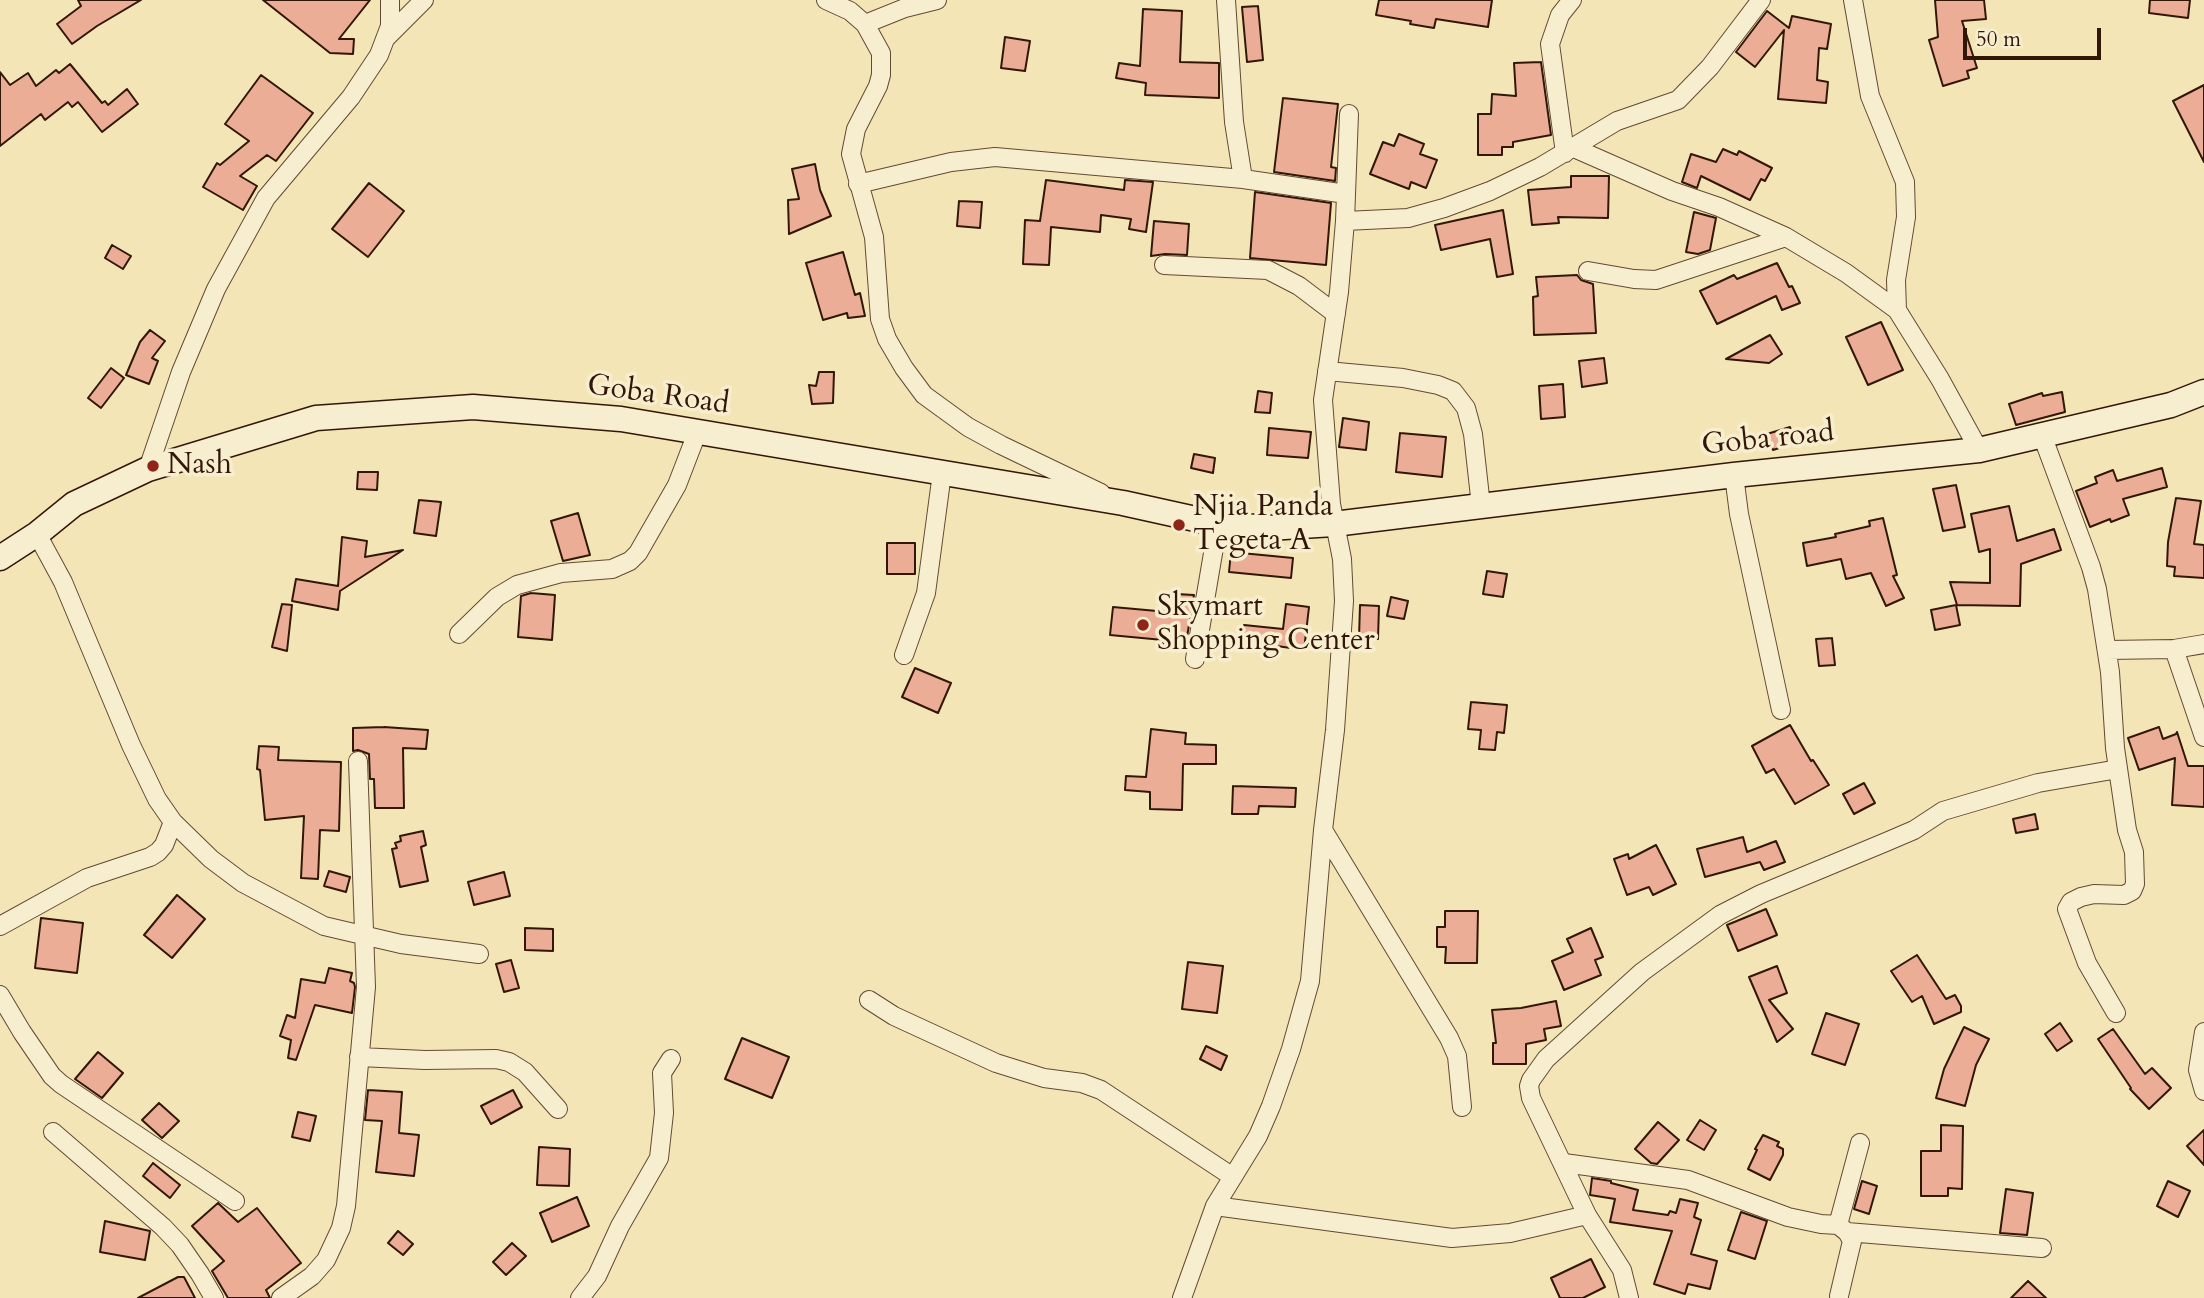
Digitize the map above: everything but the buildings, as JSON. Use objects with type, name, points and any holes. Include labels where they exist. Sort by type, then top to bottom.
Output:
[{"type":"main road","name":"Goba road","points":[[1334,524],[1734,475],[1979,450],[2198,398]]},
{"type":"main road","name":"Goba Road","points":[[0,558],[74,505],[148,469],[316,418],[473,407],[621,419],[1123,503],[1218,524],[1268,528],[1334,524]]},
{"type":"street","points":[[148,469],[181,372],[216,289],[267,198],[351,97],[379,55],[390,26],[390,0]]},
{"type":"street","points":[[386,39],[424,0]]},
{"type":"street","points":[[825,0],[850,11],[865,24],[881,53],[878,86],[856,129],[852,158],[874,237],[880,319],[892,349],[916,386],[979,433],[1123,503]]},
{"type":"street","points":[[865,24],[905,8],[937,0]]},
{"type":"street","points":[[1226,0],[1234,122],[1242,179]]},
{"type":"street","points":[[1570,150],[1550,44],[1560,15],[1572,0]]},
{"type":"street","points":[[1345,221],[1424,215],[1490,191],[1570,150],[1617,121],[1678,100],[1710,67],[1761,0]]},
{"type":"street","points":[[1853,0],[1870,96],[1905,182],[1906,217],[1896,280],[1897,310]]},
{"type":"street","points":[[1182,1298],[1215,1206],[1258,1136],[1271,1106],[1305,1003],[1312,961],[1322,830],[1335,730],[1343,601],[1342,559],[1334,524],[1323,400],[1336,314],[1345,221],[1349,114]]},
{"type":"street","points":[[1570,150],[1719,207],[1786,237],[1846,273],[1897,310],[1940,379],[1979,450]]},
{"type":"street","points":[[858,184],[951,162],[995,157],[1242,179],[1346,194]]},
{"type":"street","points":[[1588,271],[1656,280],[1786,237]]},
{"type":"street","points":[[1164,265],[1268,270],[1300,286],[1336,314]]},
{"type":"street","points":[[1327,371],[1403,378],[1454,391],[1466,408],[1473,434],[1481,506]]},
{"type":"street","points":[[459,634],[497,597],[517,585],[561,573],[612,569],[630,561],[638,553],[677,485],[697,433]]},
{"type":"street","points":[[2042,435],[2091,567],[2107,650],[2118,769],[2127,830],[2134,852],[2135,887],[2129,894],[2094,894],[2081,897],[2071,902],[2067,909],[2087,963],[2116,1013]]},
{"type":"street","points":[[904,655],[926,593],[942,473]]},
{"type":"street","points":[[1734,475],[1781,710]]},
{"type":"street","points":[[1195,659],[1218,524]]},
{"type":"street","points":[[37,534],[64,582],[146,778],[173,822],[222,868],[243,883],[324,926],[365,937],[479,954]]},
{"type":"street","points":[[2107,650],[2174,649],[2204,644]]},
{"type":"street","points":[[2174,649],[2204,737]]},
{"type":"street","points":[[281,1298],[320,1269],[333,1250],[346,1206],[366,987],[358,761]]},
{"type":"street","points":[[1629,1298],[1622,1270],[1587,1215],[1531,1098],[1529,1086],[1533,1075],[1546,1059],[1642,972],[1694,932],[1761,894],[1904,834],[1943,811],[2038,783],[2118,769]]},
{"type":"street","points":[[0,926],[87,878],[150,857],[164,845],[173,822]]},
{"type":"street","points":[[1322,830],[1449,1038],[1457,1056],[1462,1107]]},
{"type":"street","points":[[0,995],[52,1076],[61,1084],[235,1200]]},
{"type":"street","points":[[869,1000],[894,1016],[996,1063],[1044,1078],[1082,1083],[1101,1090],[1233,1177]]},
{"type":"street","points":[[2204,1032],[2198,1070],[2204,1091]]},
{"type":"street","points":[[359,1056],[425,1060],[496,1059],[509,1062],[525,1072],[558,1108]]},
{"type":"street","points":[[580,1298],[597,1276],[620,1226],[659,1158],[664,1112],[662,1073],[671,1059]]},
{"type":"street","points":[[53,1132],[163,1227],[187,1254],[214,1298]]},
{"type":"street","points":[[1839,1296],[1852,1241],[1843,1228],[1860,1143]]},
{"type":"street","points":[[1564,1163],[1688,1180],[1788,1217],[1843,1228],[2042,1248]]},
{"type":"street","points":[[1215,1206],[1452,1238],[1510,1233],[1587,1215]]},
{"type":"place","name":"Nash","points":[[153,466]]},
{"type":"place","name":"Njia Panda Tegeta A","points":[[1179,525]]},
{"type":"place","name":"Skymart Shopping Center","points":[[1143,625]]}]
